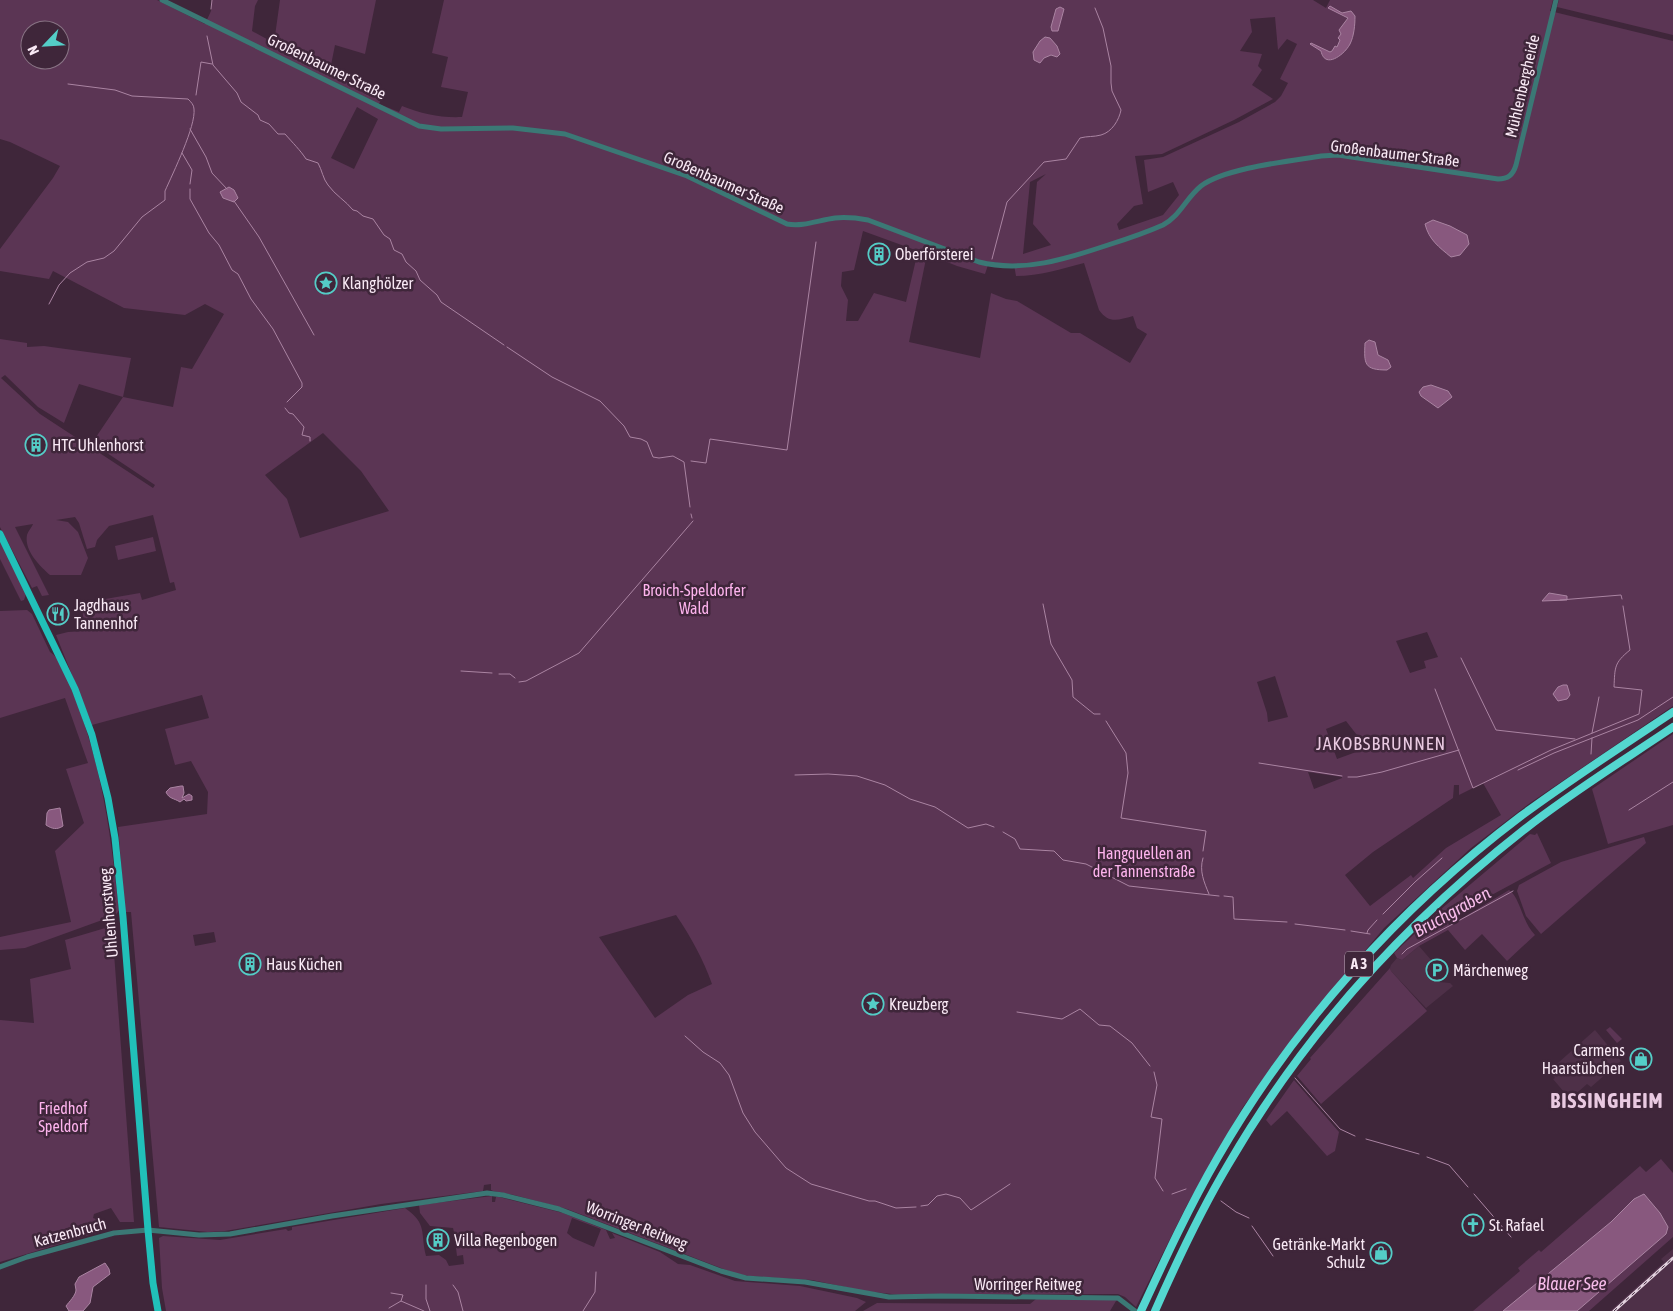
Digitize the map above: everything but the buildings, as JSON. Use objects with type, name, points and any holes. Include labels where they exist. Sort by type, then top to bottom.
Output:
[{"type":"highway","name":"A 3","points":[[1142,1308],[1190,1208],[1247,1110],[1301,1033],[1362,961],[1435,888],[1487,844],[1563,786],[1673,712]]},
{"type":"highway","name":"A 3","points":[[1155,1311],[1201,1213],[1256,1119],[1310,1042],[1369,972],[1403,935],[1494,853],[1543,815],[1673,727]]},
{"type":"main road","name":"Uhlenhorstweg","points":[[0,534],[75,689],[92,735],[108,798],[122,917],[148,1230],[153,1283],[158,1311]]},
{"type":"street","name":"Großenbaumer Straße","points":[[162,0],[419,126],[441,129],[513,128],[565,134],[687,176],[787,224],[796,226],[836,218],[858,218],[991,265],[1045,264],[1100,248],[1152,230],[1170,221],[1200,186],[1222,175],[1321,156],[1338,155],[1498,179],[1509,177]]},
{"type":"street","name":"Mühlenbergheide","points":[[1509,177],[1514,172],[1516,165],[1556,0]]},
{"type":"street","name":"Worringer Reitweg","points":[[148,1230],[199,1234],[230,1234],[412,1203],[473,1194],[494,1194],[559,1208],[721,1271],[746,1278],[805,1282],[889,1297],[1068,1296],[1118,1298],[1135,1311]]},
{"type":"street","name":"Katzenbruch","points":[[0,1267],[27,1257],[98,1237],[125,1231],[148,1230]]},
{"type":"shaded area","points":[[1419,946],[1437,967],[1431,972],[1439,982],[1450,983],[1453,986],[1426,1008],[1390,968],[1397,958],[1402,960]]},
{"type":"shaded area","points":[[1595,1030],[1621,1061],[1591,1087],[1587,1084],[1570,1099],[1553,1079],[1555,1078],[1549,1071]]},
{"type":"shaded area","points":[[1673,1249],[1673,1311],[1610,1311],[1664,1262],[1661,1259]]},
{"type":"green space","name":"Broich-Speldorfer Wald","points":[[0,0],[157,0],[205,24],[211,11],[212,0],[258,0],[255,6],[252,31],[274,43],[280,0],[376,0],[365,54],[335,45],[330,70],[383,96],[379,104],[399,112],[402,106],[432,115],[462,117],[468,92],[441,87],[448,57],[432,53],[444,0],[1313,0],[1326,8],[1330,0],[1553,0],[1550,11],[1673,41],[1673,706],[1530,803],[1471,848],[1384,928],[1299,1030],[1243,1107],[1187,1205],[1136,1307],[1125,1297],[1118,1294],[901,1295],[864,1291],[812,1280],[748,1276],[734,1273],[567,1209],[493,1191],[491,1190],[491,1184],[484,1185],[483,1191],[381,1204],[225,1231],[208,1232],[159,1227],[131,912],[125,912],[118,827],[207,814],[208,792],[191,761],[175,765],[165,729],[209,718],[202,695],[92,725],[56,635],[84,631],[82,603],[140,593],[142,600],[176,590],[174,582],[170,583],[153,515],[109,526],[97,540],[95,547],[87,549],[79,523],[75,517],[56,520],[68,522],[78,532],[88,558],[81,575],[50,575],[34,558],[28,547],[27,535],[33,524],[15,527],[49,595],[42,596],[37,586],[32,588],[0,527],[0,339],[27,343],[27,347],[44,346],[131,358],[123,397],[173,407],[181,367],[192,369],[224,314],[205,304],[185,315],[124,308],[53,271],[49,279],[0,271],[0,249],[60,166],[0,139]],"holes":[[[1275,17],[1278,50],[1287,39],[1297,44],[1280,79],[1288,83],[1281,96],[1275,102],[1239,122],[1163,157],[1144,160],[1148,192],[1173,182],[1179,195],[1163,215],[1119,230],[1117,224],[1134,206],[1143,204],[1135,156],[1162,154],[1234,120],[1273,99],[1252,85],[1262,70],[1258,66],[1262,54],[1240,51],[1252,32],[1250,19]],[[357,107],[378,119],[354,169],[331,158]],[[1046,174],[1037,182],[1033,224],[1051,245],[1023,254],[1030,182]],[[863,231],[918,251],[906,302],[874,293],[858,321],[846,321],[848,300],[841,286],[842,272],[854,270]],[[927,254],[957,266],[985,274],[989,262],[1014,265],[1016,276],[1059,270],[1084,263],[1099,310],[1106,317],[1114,320],[1133,316],[1137,328],[1147,334],[1130,363],[1080,333],[1071,333],[1017,301],[991,293],[980,358],[909,342]],[[5,375],[38,407],[64,423],[79,384],[123,397],[92,443],[155,485],[153,488],[40,414],[1,378]],[[323,433],[361,471],[389,511],[300,538],[287,499],[265,475]],[[1427,632],[1438,657],[1424,661],[1426,668],[1410,673],[1396,641]],[[1275,676],[1288,717],[1268,722],[1257,682]],[[1346,721],[1367,748],[1337,759],[1326,729]],[[1308,772],[1342,777],[1314,789]],[[1483,783],[1501,815],[1446,848],[1413,878],[1411,875],[1370,906],[1345,875],[1373,852],[1453,798],[1454,785],[1459,785],[1459,795]],[[676,915],[696,948],[712,984],[688,995],[655,1018],[599,937]],[[214,932],[216,942],[195,946],[193,935]]]},
{"type":"green space","points":[[1559,0],[1673,0],[1673,35],[1557,7]]},
{"type":"green space","points":[[153,537],[156,551],[118,560],[115,546]]},
{"type":"green space","points":[[0,540],[26,594],[24,600],[21,601],[0,559]]},
{"type":"green space","points":[[27,610],[32,614],[50,652],[63,668],[82,716],[103,797],[119,910],[116,915],[25,948],[0,950],[0,937],[71,922],[55,851],[84,823],[66,769],[88,763],[65,698],[0,718],[0,611]]},
{"type":"green space","points":[[1673,734],[1673,825],[1608,844],[1592,789]]},
{"type":"green space","points":[[1537,833],[1551,863],[1447,919],[1449,926],[1509,890],[1516,898],[1527,923],[1535,935],[1507,961],[1482,934],[1465,950],[1448,930],[1419,946],[1402,960],[1397,958],[1394,953],[1440,910],[1530,834],[1535,835]]},
{"type":"green space","points":[[1644,837],[1646,843],[1541,934],[1526,916],[1517,891],[1519,885],[1561,862]]},
{"type":"green space","name":"Friedhof Speldorf","points":[[112,926],[134,1222],[120,1222],[111,1208],[94,1214],[93,1218],[107,1223],[103,1231],[0,1262],[0,1020],[34,1023],[30,979],[71,969],[65,940]]},
{"type":"green space","points":[[1390,968],[1427,1011],[1321,1104],[1297,1076],[1310,1058]]},
{"type":"green space","points":[[1610,1027],[1622,1039],[1617,1043],[1606,1030]]},
{"type":"green space","points":[[1294,1080],[1339,1132],[1335,1151],[1327,1156],[1287,1111],[1271,1126],[1266,1120]]},
{"type":"green space","points":[[1661,1159],[1673,1173],[1673,1237],[1589,1311],[1473,1311],[1520,1271],[1518,1268],[1539,1250],[1541,1252],[1640,1166],[1646,1172]]},
{"type":"green space","points":[[492,1196],[492,1202],[495,1202],[496,1197],[499,1197],[563,1213],[606,1230],[610,1239],[615,1238],[612,1233],[660,1252],[678,1264],[690,1265],[735,1281],[800,1286],[857,1298],[866,1302],[855,1311],[166,1311],[162,1288],[159,1238],[163,1236],[220,1240],[286,1229],[288,1231],[292,1230],[292,1227],[405,1208],[420,1224],[426,1256],[439,1255],[446,1260],[449,1266],[464,1264],[463,1255],[457,1256],[453,1228],[430,1226],[420,1213],[419,1205]],"holes":[[[572,1218],[601,1229],[594,1247],[573,1238],[567,1233]]]},
{"type":"green space","points":[[1036,1299],[1120,1299],[1116,1301],[1110,1311],[863,1311],[877,1303],[1030,1304]]},
{"type":"water","points":[[1330,6],[1342,13],[1351,11],[1355,16],[1350,44],[1340,56],[1331,60],[1323,57],[1321,51],[1310,44],[1330,52],[1335,46],[1337,47],[1340,40],[1338,38],[1341,34],[1339,30],[1348,18],[1328,8]]},
{"type":"water","points":[[1060,7],[1064,9],[1058,31],[1052,31],[1051,27],[1056,9]]},
{"type":"water","points":[[1045,37],[1050,38],[1057,46],[1060,54],[1057,57],[1051,55],[1044,58],[1040,63],[1034,60],[1033,52]]},
{"type":"water","points":[[229,187],[234,190],[238,198],[234,202],[223,198],[220,192]]},
{"type":"water","points":[[1433,220],[1467,235],[1469,244],[1460,255],[1451,257],[1432,239],[1425,224]]},
{"type":"water","points":[[1369,340],[1375,342],[1378,355],[1388,360],[1391,367],[1387,370],[1374,369],[1365,361],[1365,343]]},
{"type":"water","points":[[1431,385],[1448,391],[1452,397],[1438,408],[1421,396],[1419,392],[1423,387]]},
{"type":"water","points":[[1549,593],[1567,596],[1567,600],[1542,601]]},
{"type":"water","points":[[1567,685],[1570,695],[1567,699],[1558,701],[1553,694],[1558,687]]},
{"type":"water","points":[[183,786],[184,793],[182,798],[189,794],[192,796],[192,800],[186,801],[184,799],[180,802],[170,797],[166,792],[170,788]]},
{"type":"water","points":[[60,808],[63,826],[54,829],[46,825],[49,810]]},
{"type":"water","name":"Blauer See","points":[[1644,1194],[1660,1213],[1668,1227],[1666,1234],[1577,1311],[1503,1311],[1611,1222],[1634,1199]]},
{"type":"water","points":[[105,1263],[110,1274],[93,1287],[90,1303],[83,1311],[69,1311],[66,1306],[75,1294],[75,1284],[79,1277]]},
{"type":"waterway","points":[[211,9],[212,0]]},
{"type":"waterway","points":[[992,259],[1007,202],[1044,162],[1066,159],[1080,138],[1098,136],[1105,133],[1112,128],[1119,118],[1121,110],[1112,91],[1111,66],[1103,28],[1095,8]]},
{"type":"waterway","points":[[207,36],[213,65],[237,93],[241,102],[258,115],[260,120],[269,124],[278,134],[285,134],[306,159],[318,163],[331,189],[353,210],[373,219],[384,235],[390,239],[394,250],[402,254],[406,262],[416,271],[420,280],[437,295],[441,302],[504,345]]},
{"type":"waterway","points":[[196,95],[201,62],[212,64]]},
{"type":"waterway","points":[[49,304],[59,285],[70,273],[87,262],[104,258],[114,251],[142,217],[165,200],[165,191],[183,150],[194,117],[194,109],[188,99],[132,96],[115,90],[68,84]]},
{"type":"waterway","points":[[190,129],[206,157],[212,173],[227,189]]},
{"type":"waterway","points":[[182,153],[192,170],[190,184]]},
{"type":"waterway","points":[[190,189],[190,199],[209,233],[219,245],[232,270],[238,274],[251,299],[273,329],[302,383],[302,387],[287,402]]},
{"type":"waterway","points":[[234,201],[259,237],[314,335]]},
{"type":"waterway","points":[[691,461],[706,463],[710,439],[787,450],[816,242]]},
{"type":"waterway","points":[[507,347],[552,377],[600,401],[624,426],[630,437],[647,442],[653,457],[673,456],[684,462],[690,507]]},
{"type":"waterway","points":[[285,408],[304,427],[302,435],[310,437],[310,441]]},
{"type":"waterway","points":[[691,514],[692,518]]},
{"type":"waterway","points":[[519,682],[526,681],[579,653],[693,521]]},
{"type":"waterway","points":[[1560,600],[1621,595],[1622,599]]},
{"type":"waterway","points":[[1043,604],[1051,644],[1072,680],[1073,697],[1094,714],[1100,714]]},
{"type":"waterway","points":[[1435,689],[1473,788],[1551,750],[1639,714],[1642,690],[1614,687],[1616,666],[1621,658],[1630,650],[1623,606]]},
{"type":"waterway","points":[[1461,658],[1496,730],[1575,739]]},
{"type":"waterway","points":[[461,671],[492,673]]},
{"type":"waterway","points":[[499,674],[510,674],[515,678]]},
{"type":"waterway","points":[[1592,733],[1599,697]]},
{"type":"waterway","points":[[1518,770],[1554,753],[1638,720],[1673,697]]},
{"type":"waterway","points":[[1106,721],[1126,753],[1128,773],[1121,818],[1206,831],[1203,851]]},
{"type":"waterway","points":[[1591,754],[1592,738]]},
{"type":"waterway","points":[[1348,777],[1382,772],[1459,750]]},
{"type":"waterway","points":[[1259,763],[1342,776]]},
{"type":"waterway","points":[[795,775],[828,774],[857,776],[885,785],[910,799],[935,807],[968,828],[986,824],[994,827]]},
{"type":"waterway","points":[[1629,810],[1673,782]]},
{"type":"waterway","points":[[1003,832],[1015,839],[1020,849],[1054,851],[1063,860],[1086,864],[1129,886],[1219,896]]},
{"type":"waterway","points":[[1203,858],[1202,872],[1209,894]]},
{"type":"waterway","points":[[1383,914],[1442,858]]},
{"type":"waterway","name":"Bruchgraben","points":[[1402,954],[1407,949],[1513,891]]},
{"type":"waterway","points":[[1224,896],[1233,897],[1234,919],[1287,922]]},
{"type":"waterway","points":[[1367,933],[1377,920]]},
{"type":"waterway","points":[[1295,924],[1345,930]]},
{"type":"waterway","points":[[1351,931],[1370,934]]},
{"type":"waterway","points":[[1017,1012],[1062,1019],[1080,1009],[1099,1025],[1110,1026],[1132,1043],[1150,1066]]},
{"type":"waterway","points":[[685,1036],[703,1052],[720,1063],[729,1075],[743,1113],[755,1132],[786,1168],[811,1184],[896,1208],[916,1207]]},
{"type":"waterway","points":[[1154,1072],[1157,1085],[1151,1117],[1162,1119],[1155,1178],[1163,1191]]},
{"type":"waterway","points":[[1295,1078],[1340,1129],[1355,1136]]},
{"type":"waterway","points":[[1366,1139],[1419,1154]]},
{"type":"waterway","points":[[1427,1157],[1449,1165],[1468,1187]]},
{"type":"waterway","points":[[921,1206],[928,1205],[937,1196],[946,1194],[960,1198],[971,1210],[1010,1184]]},
{"type":"waterway","points":[[1172,1194],[1186,1189]]},
{"type":"waterway","points":[[1474,1194],[1511,1237]]},
{"type":"waterway","points":[[1221,1201],[1236,1212],[1249,1218]]},
{"type":"waterway","points":[[1252,1226],[1273,1256]]},
{"type":"waterway","points":[[583,1311],[595,1292],[596,1272]]},
{"type":"waterway","points":[[426,1285],[426,1299],[430,1311]]},
{"type":"waterway","points":[[453,1285],[458,1292],[463,1311]]},
{"type":"waterway","points":[[391,1293],[403,1295],[401,1301]]},
{"type":"waterway","points":[[389,1308],[401,1301],[424,1311]]},
{"type":"railway","points":[[1614,1311],[1673,1258]]},
{"type":"place","name":"Oberförsterei","points":[[879,254]]},
{"type":"place","name":"Klanghölzer","points":[[326,283]]},
{"type":"place","name":"HTC Uhlenhorst","points":[[36,445]]},
{"type":"place","name":"Jagdhaus Tannenhof","points":[[58,614]]},
{"type":"place","name":"Haus Küchen","points":[[250,964]]},
{"type":"place","name":"Märchenweg","points":[[1437,970]]},
{"type":"place","name":"Kreuzberg","points":[[873,1004]]},
{"type":"place","name":"Carmens Haarstübchen","points":[[1641,1059]]},
{"type":"place","name":"St. Rafael","points":[[1473,1225]]},
{"type":"place","name":"Villa Regenbogen","points":[[438,1240]]},
{"type":"place","name":"Getränke-Markt Schulz","points":[[1381,1253]]},
{"type":"district","name":"JAKOBSBRUNNEN","points":[[1381,744]]},
{"type":"district","name":"BISSINGHEIM","points":[[1607,1101]]},
{"type":"park label","name":"Hangquellen an der Tannenstraße","points":[[1144,862]]}]
